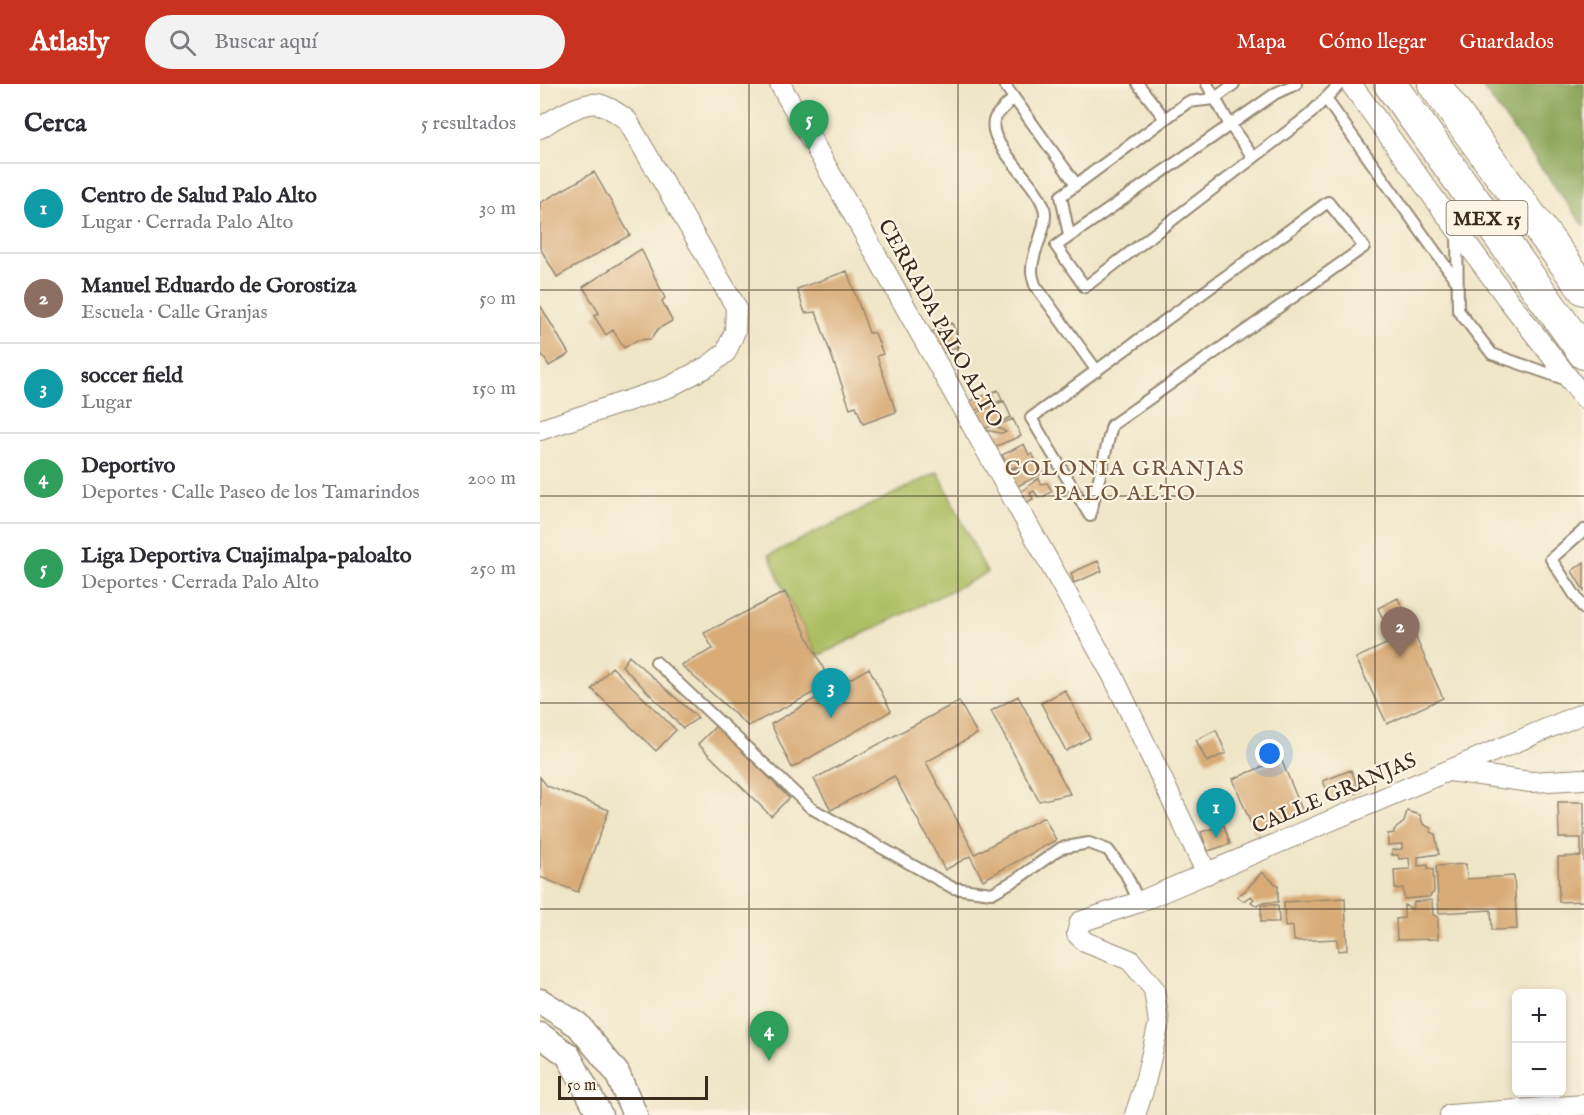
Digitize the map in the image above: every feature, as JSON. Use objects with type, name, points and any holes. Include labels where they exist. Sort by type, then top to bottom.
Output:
[{"type":"main road","name":"MEX 15","points":[[1390,84],[1584,353]]},
{"type":"main road","name":"MEX 15","points":[[1434,84],[1584,289]]},
{"type":"street","name":"CERRADA PALO ALTO","points":[[780,84],[1113,676],[1207,874]]},
{"type":"street","points":[[1351,84],[1584,398]]},
{"type":"street","points":[[540,128],[562,114],[595,103],[612,109],[627,120],[736,307],[735,331],[726,352],[710,365],[669,387],[540,430]]},
{"type":"street","name":"CALLE GRANJAS","points":[[1135,1115],[1160,1023],[1154,989],[1130,960],[1085,942],[1077,934],[1080,922],[1139,902],[1207,874],[1584,713]]},
{"type":"street","points":[[1447,771],[1530,782],[1584,779]]},
{"type":"street","points":[[540,1001],[578,1025],[617,1073],[635,1115]]},
{"type":"street","points":[[540,1035],[568,1054],[600,1115]]},
{"type":"street","points":[[1460,1115],[1584,1105]]},
{"type":"lane","points":[[1004,84],[1076,184]]},
{"type":"lane","points":[[1139,84],[1165,119]]},
{"type":"lane","points":[[1207,84],[1230,125],[1253,157]]},
{"type":"lane","points":[[1069,235],[1061,196],[1188,102],[1214,99],[1234,84]]},
{"type":"lane","points":[[1296,84],[1276,93],[1056,246],[1085,287],[1308,116],[1340,84]]},
{"type":"lane","points":[[1014,98],[995,118],[993,130],[998,141],[1041,199],[1045,212],[1044,226],[1031,270],[1035,285],[1097,371]]},
{"type":"lane","points":[[1326,99],[1457,282]]},
{"type":"lane","points":[[1328,202],[1364,247],[1112,425],[1090,516],[1031,418],[1097,371],[1328,202]]},
{"type":"lane","points":[[1457,229],[1458,310],[1492,354],[1571,381]]},
{"type":"lane","points":[[1584,530],[1551,559],[1584,609]]},
{"type":"lane","points":[[656,662],[811,808],[953,888],[992,893],[1017,879],[1061,848],[1089,843],[1108,850],[1126,874],[1139,902]]},
{"type":"green space","points":[[1480,84],[1584,84],[1584,226]]},
{"type":"green space","points":[[938,472],[987,573],[818,656],[769,555]]},
{"type":"building","points":[[594,172],[630,235],[557,277],[540,248],[540,203]]},
{"type":"building","points":[[641,249],[665,298],[662,301],[672,321],[658,329],[651,339],[637,340],[624,348],[613,330],[606,335],[594,316],[599,313],[583,287]]},
{"type":"building","points":[[847,271],[869,333],[875,333],[883,354],[877,356],[896,412],[863,424],[856,406],[850,408],[816,312],[805,313],[797,289]]},
{"type":"building","points":[[540,305],[569,354],[549,366],[540,354]]},
{"type":"building","points":[[952,323],[961,345],[934,357],[925,335]]},
{"type":"building","points":[[998,390],[1002,400],[974,411],[970,401]]},
{"type":"building","points":[[1004,401],[1011,417],[982,430],[974,414]]},
{"type":"building","points":[[1013,419],[1021,436],[994,447],[986,430],[1006,432],[996,426]]},
{"type":"building","points":[[1024,444],[1029,455],[1032,454],[1043,473],[1016,487],[1009,471],[1019,465],[1009,469],[1002,455]]},
{"type":"building","points":[[1039,478],[1040,484],[1047,483],[1052,491],[1043,497],[1038,497],[1034,491],[1030,493],[1033,499],[1024,504],[1022,500],[1025,497],[1023,494],[1019,496],[1019,493]]},
{"type":"building","points":[[1098,561],[1102,571],[1074,583],[1071,573]]},
{"type":"building","points":[[1584,562],[1584,591],[1572,571]]},
{"type":"building","points":[[785,592],[831,684],[748,726],[681,665],[713,649],[704,633]]},
{"type":"building","points":[[1398,598],[1443,698],[1387,724],[1356,658],[1393,641],[1378,608]]},
{"type":"building","points":[[629,656],[698,718],[683,728],[622,666]]},
{"type":"building","points":[[612,667],[676,730],[656,751],[592,689]]},
{"type":"building","points":[[869,668],[891,711],[792,768],[771,724]]},
{"type":"building","points":[[1065,690],[1090,738],[1066,751],[1041,703]]},
{"type":"building","points":[[1018,696],[1070,794],[1039,801],[991,711]]},
{"type":"building","points":[[959,701],[977,734],[926,762],[975,854],[1044,817],[1056,840],[983,880],[970,856],[945,870],[894,776],[831,810],[814,779]]},
{"type":"building","points":[[717,725],[789,798],[771,816],[698,744]]},
{"type":"building","points":[[1216,730],[1226,753],[1207,762],[1196,740]]},
{"type":"building","points":[[1281,759],[1303,812],[1254,832],[1233,779]]},
{"type":"building","points":[[1351,770],[1360,791],[1332,802],[1323,781]]},
{"type":"building","points":[[540,777],[547,786],[609,810],[578,892],[540,877]]},
{"type":"building","points":[[1558,802],[1584,802],[1584,901],[1559,902],[1558,857],[1581,856],[1581,838],[1559,838]]},
{"type":"building","points":[[1407,811],[1420,815],[1423,824],[1432,829],[1430,832],[1435,834],[1439,854],[1418,857],[1418,866],[1428,865],[1428,869],[1433,869],[1434,892],[1429,897],[1404,899],[1403,888],[1395,889],[1394,870],[1410,869],[1409,858],[1399,859],[1398,855],[1392,855],[1392,850],[1402,849],[1402,844],[1388,845],[1388,834],[1394,833],[1394,830],[1404,822]]},
{"type":"building","points":[[1224,825],[1230,844],[1208,851],[1201,832]]},
{"type":"building","points":[[1466,864],[1467,879],[1514,876],[1517,929],[1492,930],[1491,910],[1439,913],[1436,866]]},
{"type":"building","points":[[1262,872],[1278,886],[1278,902],[1260,903],[1257,906],[1251,902],[1254,899],[1251,896],[1243,901],[1237,896],[1245,891]]},
{"type":"building","points":[[1345,898],[1347,950],[1338,951],[1337,939],[1294,941],[1293,926],[1285,927],[1284,902]]},
{"type":"building","points":[[1432,900],[1433,915],[1438,917],[1438,939],[1397,940],[1396,919],[1404,918],[1404,905],[1412,909],[1414,902]]},
{"type":"building","points":[[1261,905],[1278,905],[1279,922],[1261,922]]},
{"type":"place","name":"Liga Deportiva Cuajimalpa-paloalto","points":[[809,150]]},
{"type":"place","name":"Manuel Eduardo de Gorostiza","points":[[1400,657]]},
{"type":"place","name":"soccer field","points":[[831,718]]},
{"type":"place","name":"Centro de Salud Palo Alto","points":[[1216,838]]},
{"type":"place","name":"Deportivo","points":[[769,1061]]},
{"type":"district","name":"COLONIA GRANJAS PALO ALTO","points":[[1125,480]]}]
